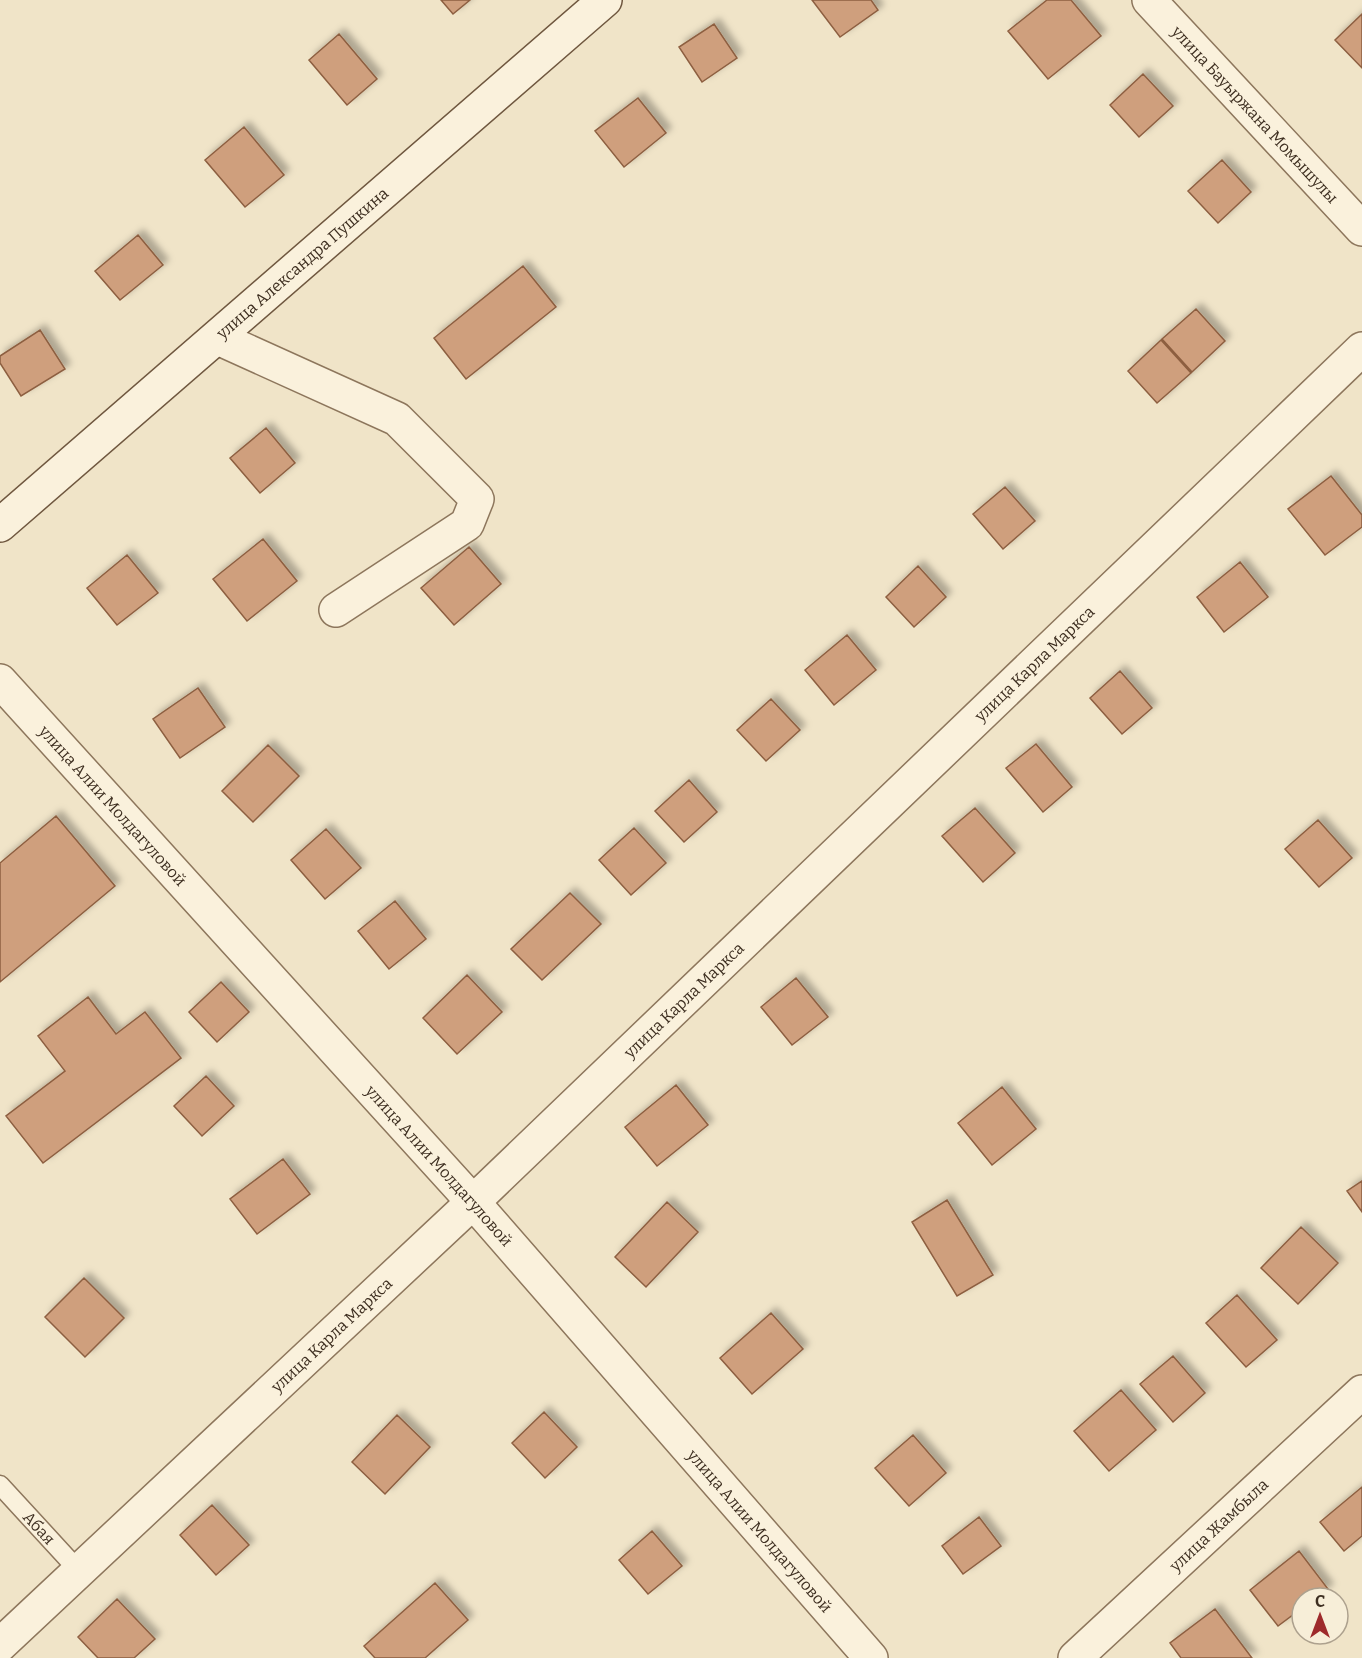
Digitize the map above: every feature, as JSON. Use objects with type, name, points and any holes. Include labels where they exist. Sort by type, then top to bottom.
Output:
[{"type":"street","name":"улица Александра Пушкина","points":[[0,525],[605,0]]},
{"type":"street","name":"улица Бауыржана Момышулы","points":[[1149,0],[1362,229]]},
{"type":"street","points":[[218,338],[397,419],[477,499],[467,524],[336,610]]},
{"type":"street","name":"улица Карла Маркса","points":[[0,1645],[473,1202],[1362,349]]},
{"type":"street","name":"улица Алии Молдагуловой","points":[[0,681],[473,1202],[871,1658]]},
{"type":"street","name":"улица Жамбыла","points":[[1075,1658],[1362,1392]]},
{"type":"lane","name":"Абая","points":[[0,1485],[80,1571]]},
{"type":"building","points":[[441,0],[470,0],[453,14]]},
{"type":"building","points":[[812,0],[871,0],[878,10],[840,37]]},
{"type":"building","points":[[1047,0],[1071,0],[1101,36],[1048,79],[1008,31]]},
{"type":"building","points":[[1362,14],[1362,68],[1335,40]]},
{"type":"building","points":[[714,24],[737,58],[702,82],[679,47]]},
{"type":"building","points":[[339,34],[377,79],[347,105],[309,60]]},
{"type":"building","points":[[1143,74],[1173,106],[1139,137],[1110,105]]},
{"type":"building","points":[[638,98],[666,133],[624,167],[595,131]]},
{"type":"building","points":[[244,127],[284,175],[245,207],[205,160]]},
{"type":"building","points":[[1222,160],[1251,192],[1218,223],[1188,191]]},
{"type":"building","points":[[138,235],[163,265],[120,300],[95,271]]},
{"type":"building","points":[[523,266],[556,307],[466,379],[434,338]]},
{"type":"building","points":[[1196,309],[1225,341],[1192,372],[1162,339]]},
{"type":"building","points":[[40,330],[65,369],[21,396],[0,363],[0,356]]},
{"type":"building","points":[[1161,340],[1191,373],[1157,403],[1128,371]]},
{"type":"building","points":[[266,428],[295,463],[260,493],[230,458]]},
{"type":"building","points":[[1331,476],[1362,515],[1362,527],[1325,555],[1288,509]]},
{"type":"building","points":[[1005,487],[1035,521],[1003,549],[973,514]]},
{"type":"building","points":[[263,539],[297,581],[247,621],[213,579]]},
{"type":"building","points":[[469,547],[501,584],[454,625],[421,588]]},
{"type":"building","points":[[127,555],[158,593],[117,625],[87,588]]},
{"type":"building","points":[[1240,562],[1268,597],[1224,632],[1197,597]]},
{"type":"building","points":[[918,566],[946,597],[914,627],[886,597]]},
{"type":"building","points":[[847,635],[876,670],[834,705],[805,670]]},
{"type":"building","points":[[1120,671],[1152,708],[1122,734],[1090,698]]},
{"type":"building","points":[[198,688],[225,727],[180,758],[153,719]]},
{"type":"building","points":[[771,699],[800,730],[766,761],[737,730]]},
{"type":"building","points":[[1036,744],[1072,787],[1043,812],[1006,768]]},
{"type":"building","points":[[268,745],[299,776],[253,822],[222,791]]},
{"type":"building","points":[[689,780],[717,812],[684,842],[655,811]]},
{"type":"building","points":[[975,808],[1015,853],[983,882],[942,836]]},
{"type":"building","points":[[56,816],[115,886],[0,982],[0,863]]},
{"type":"building","points":[[1318,820],[1352,858],[1319,887],[1285,849]]},
{"type":"building","points":[[634,828],[666,863],[631,895],[599,860]]},
{"type":"building","points":[[326,829],[361,868],[325,899],[291,860]]},
{"type":"building","points":[[570,893],[601,924],[542,980],[511,949]]},
{"type":"building","points":[[395,901],[426,939],[389,969],[358,931]]},
{"type":"building","points":[[467,975],[502,1012],[457,1054],[423,1018]]},
{"type":"building","points":[[796,978],[828,1017],[792,1045],[761,1007]]},
{"type":"building","points":[[221,982],[249,1012],[217,1042],[189,1012]]},
{"type":"building","points":[[88,997],[116,1034],[145,1012],[181,1058],[43,1163],[6,1116],[65,1071],[38,1036]]},
{"type":"building","points":[[206,1076],[234,1106],[202,1136],[174,1106]]},
{"type":"building","points":[[676,1085],[708,1125],[657,1166],[625,1127]]},
{"type":"building","points":[[1002,1087],[1036,1129],[992,1165],[958,1123]]},
{"type":"building","points":[[283,1159],[310,1194],[257,1234],[230,1199]]},
{"type":"building","points":[[1362,1181],[1362,1212],[1347,1191]]},
{"type":"building","points":[[947,1200],[993,1275],[957,1296],[912,1222]]},
{"type":"building","points":[[667,1202],[698,1232],[646,1287],[615,1257]]},
{"type":"building","points":[[1301,1227],[1338,1263],[1298,1304],[1261,1268]]},
{"type":"building","points":[[84,1278],[124,1318],[85,1357],[45,1317]]},
{"type":"building","points":[[1237,1295],[1277,1340],[1246,1367],[1206,1323]]},
{"type":"building","points":[[771,1313],[803,1349],[752,1394],[720,1358]]},
{"type":"building","points":[[1173,1356],[1205,1393],[1173,1422],[1140,1384]]},
{"type":"building","points":[[1121,1390],[1156,1430],[1109,1471],[1074,1431]]},
{"type":"building","points":[[544,1412],[577,1447],[545,1478],[512,1443]]},
{"type":"building","points":[[397,1415],[430,1447],[385,1494],[352,1462]]},
{"type":"building","points":[[913,1435],[946,1473],[909,1506],[875,1468]]},
{"type":"building","points":[[1362,1487],[1362,1536],[1344,1551],[1320,1522]]},
{"type":"building","points":[[212,1505],[249,1545],[216,1575],[180,1535]]},
{"type":"building","points":[[979,1517],[1001,1546],[963,1574],[942,1546]]},
{"type":"building","points":[[652,1531],[682,1566],[648,1594],[619,1560]]},
{"type":"building","points":[[1299,1551],[1326,1586],[1290,1586],[1290,1617],[1278,1626],[1250,1590]]},
{"type":"building","points":[[435,1583],[468,1620],[425,1658],[375,1658],[364,1646]]},
{"type":"building","points":[[117,1599],[155,1639],[134,1658],[98,1658],[78,1637]]},
{"type":"building","points":[[1215,1609],[1252,1658],[1181,1658],[1170,1643]]}]
